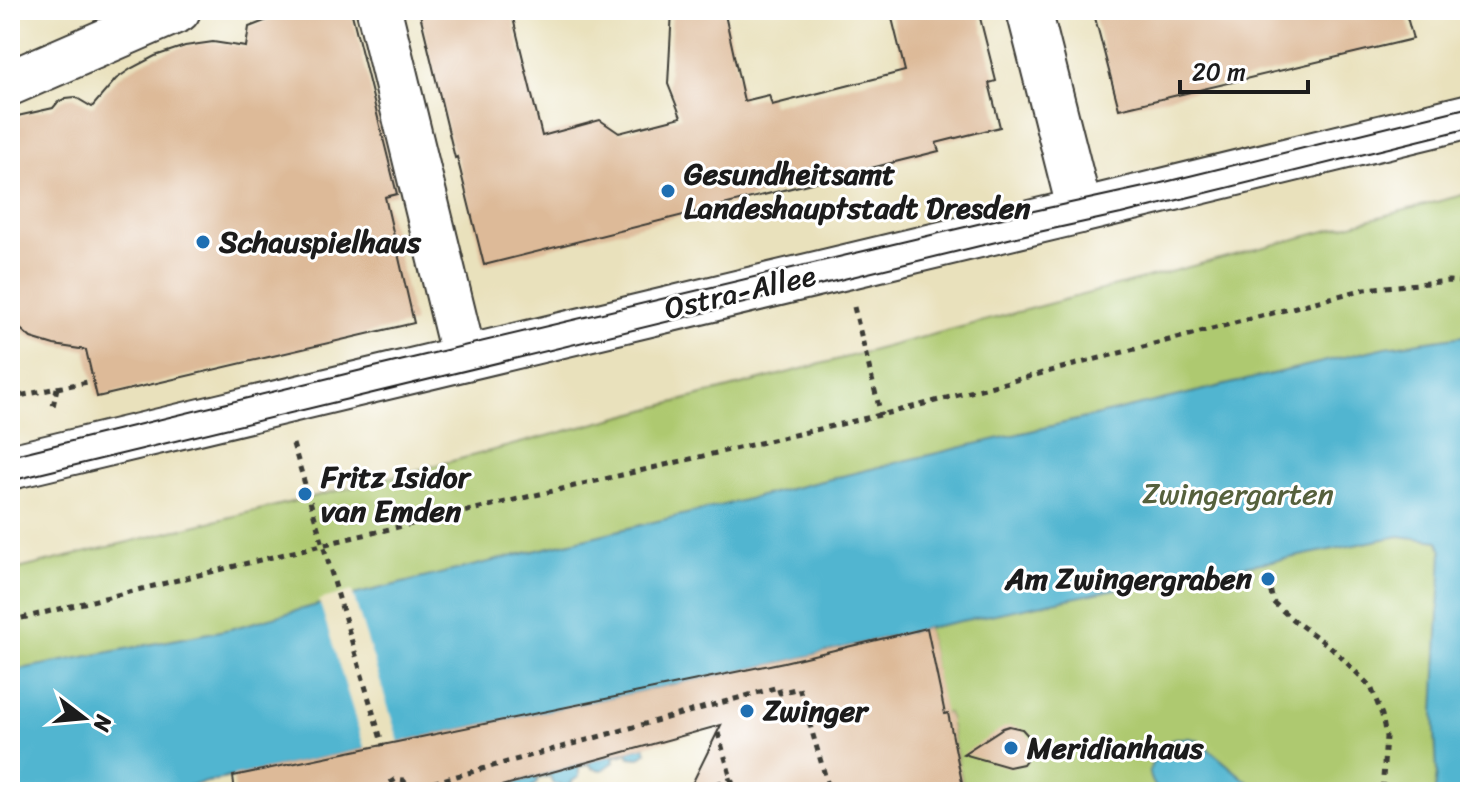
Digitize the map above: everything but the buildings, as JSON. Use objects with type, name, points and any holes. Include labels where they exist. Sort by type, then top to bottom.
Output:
[{"type":"street","points":[[10,83],[178,10]]},
{"type":"street","points":[[379,10],[464,358]]},
{"type":"street","points":[[1029,10],[1080,211]]},
{"type":"street","name":"Ostra-Allee","points":[[10,467],[1470,116]]},
{"type":"path","points":[[845,267],[881,415]]},
{"type":"path","points":[[10,621],[881,415],[1365,289],[1449,281],[1470,283]]},
{"type":"path","points":[[10,398],[93,381]]},
{"type":"path","points":[[51,418],[57,388]]},
{"type":"path","points":[[281,402],[383,746]]},
{"type":"path","points":[[1268,579],[1273,602],[1332,648],[1371,687],[1382,715],[1386,737],[1382,792]]},
{"type":"path","points":[[384,792],[386,785],[396,779],[403,780],[410,790],[778,687],[780,693],[799,688],[830,792]]},
{"type":"path","points":[[718,733],[735,792]]},
{"type":"path","points":[[707,792],[719,783],[732,779]]},
{"type":"green space","name":"Zwingergarten","points":[[1470,193],[1470,792],[964,792],[948,713],[943,714],[927,629],[159,792],[10,792],[10,571],[361,485]]},
{"type":"water","points":[[1470,335],[1470,792],[1435,792],[1434,713],[1442,552],[1438,541],[1399,536],[1150,582],[927,628],[784,662],[159,792],[10,792],[10,671],[230,629],[353,595],[912,459],[1386,347]]},
{"type":"water","points":[[1176,738],[1199,741],[1260,792],[1159,792],[1150,776],[1151,766],[1156,756]]},
{"type":"water","points":[[645,746],[647,752],[640,758],[630,757],[628,753],[613,757],[614,762],[602,770],[592,768],[590,764],[579,767],[579,777],[562,787],[561,784],[553,784],[550,776],[537,779],[537,783],[524,790],[516,785],[502,789],[502,792],[481,792]]},
{"type":"pier","points":[[352,591],[399,742],[365,750],[319,600]]},
{"type":"tram line","points":[[10,456],[1470,107]]},
{"type":"tram line","points":[[10,481],[1470,128]]},
{"type":"place","name":"Gesundheitsamt Landeshauptstadt Dresden","points":[[668,191]]},
{"type":"place","name":"Schauspielhaus","points":[[203,242]]},
{"type":"place","name":"Fritz Isidor van Emden","points":[[305,494]]},
{"type":"place","name":"Am Zwingergraben","points":[[1268,579]]},
{"type":"place","name":"Zwinger","points":[[747,711]]},
{"type":"place","name":"Meridianhaus","points":[[1011,748]]}]
